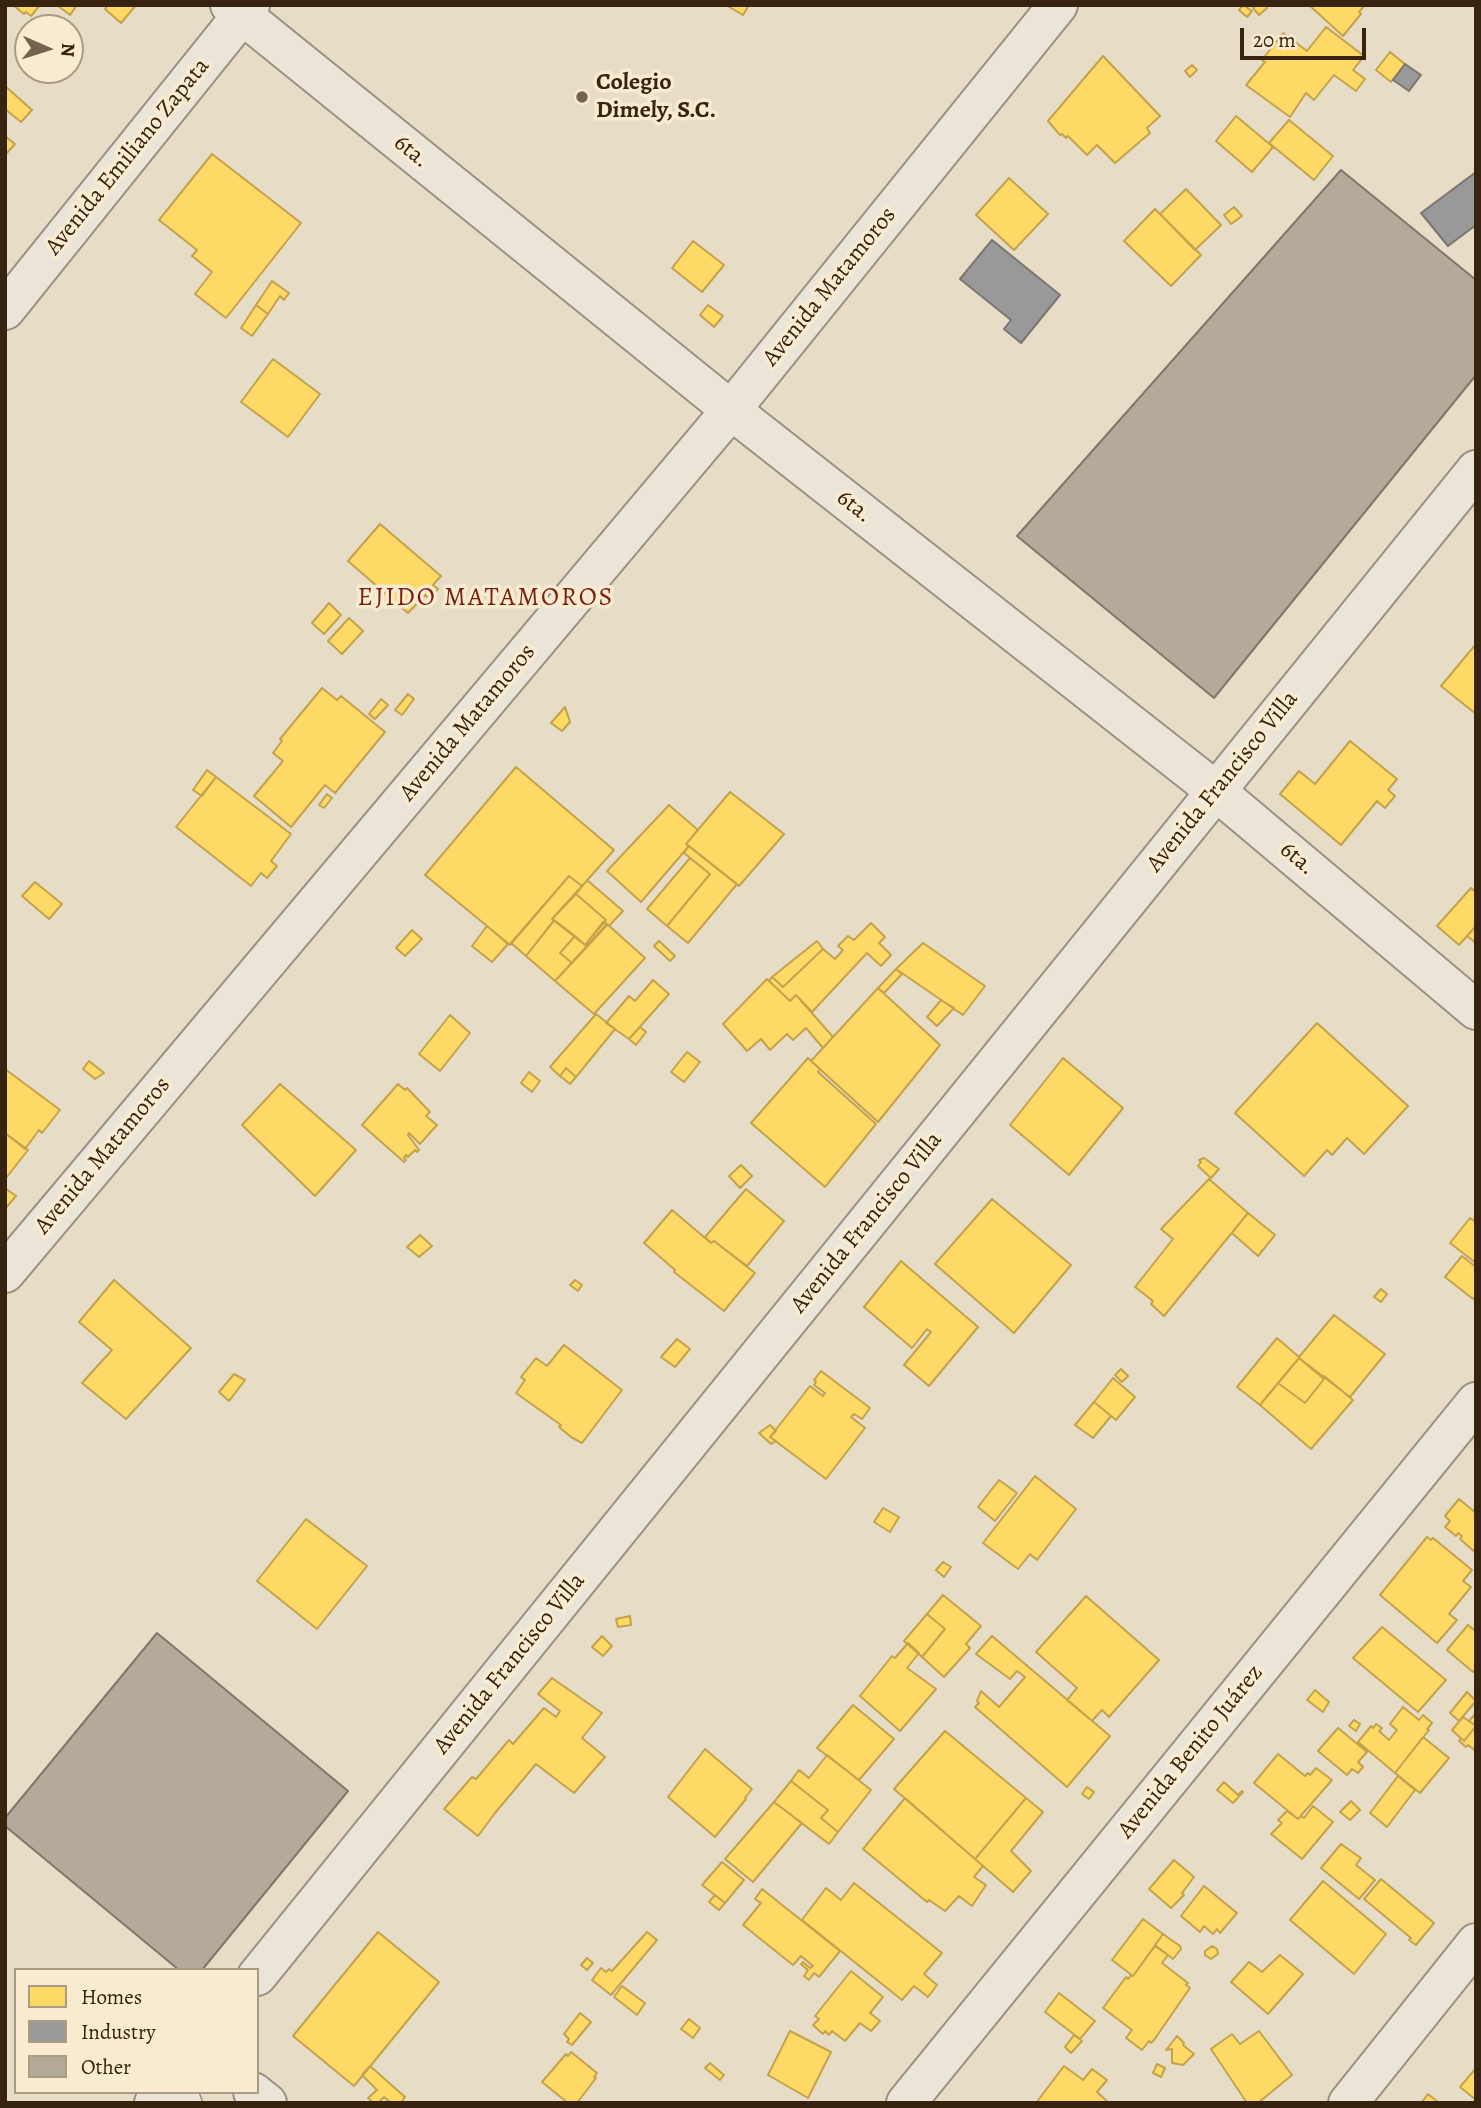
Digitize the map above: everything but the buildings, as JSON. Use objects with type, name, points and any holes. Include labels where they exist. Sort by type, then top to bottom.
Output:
[{"type":"street","name":"Avenida Matamoros","points":[[5,1273],[731,410],[1058,5]]},
{"type":"street","name":"6ta.","points":[[241,9],[731,410],[1216,791],[1476,1010]]},
{"type":"street","name":"Avenida Emiliano Zapata","points":[[5,310],[241,9]]},
{"type":"street","name":"Avenida Francisco Villa","points":[[259,1974],[1476,470]]},
{"type":"street","name":"Avenida Benito Juárez","points":[[906,2103],[1476,1402]]},
{"type":"street","points":[[1348,2103],[1476,1943]]},
{"type":"place","name":"Colegio Dimely, S.C.","points":[[582,97]]},
{"type":"district","name":"EJIDO MATAMOROS","points":[[486,599]]}]
